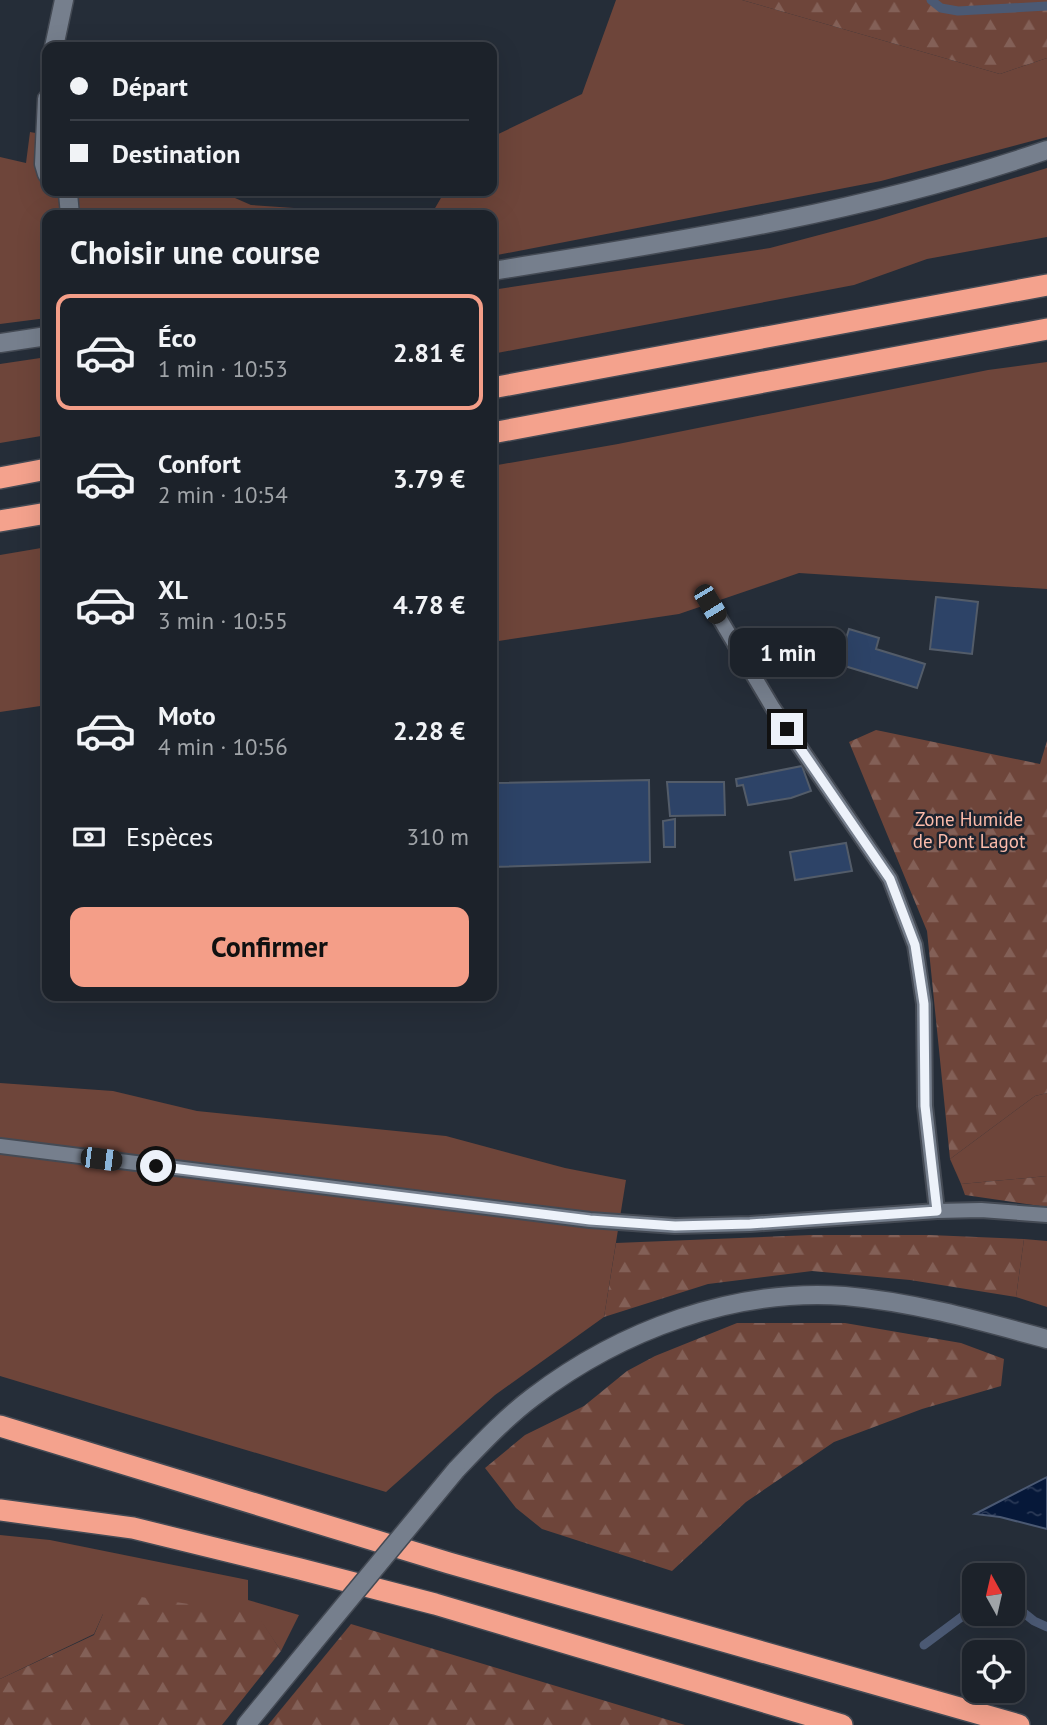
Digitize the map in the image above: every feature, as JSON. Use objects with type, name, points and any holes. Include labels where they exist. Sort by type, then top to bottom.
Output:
[{"type":"highway","points":[[497,387],[1047,285]]},
{"type":"highway","points":[[497,432],[1047,329]]},
{"type":"highway","points":[[0,478],[42,470]]},
{"type":"highway","points":[[0,521],[42,514]]},
{"type":"highway","points":[[0,1426],[449,1563],[1019,1725]]},
{"type":"highway","points":[[0,1510],[133,1528],[300,1569],[435,1604],[842,1725]]},
{"type":"street","points":[[55,42],[64,0]]},
{"type":"street","points":[[497,270],[795,219],[960,178],[1047,150]]},
{"type":"street","points":[[0,343],[42,337]]},
{"type":"street","points":[[246,1725],[456,1469],[534,1397],[613,1348],[693,1314],[786,1296],[844,1296],[905,1304],[1047,1339]]},
{"type":"lane","points":[[710,604],[773,708],[890,879],[915,945],[924,1004],[925,1106],[937,1211]]},
{"type":"lane","points":[[0,1146],[577,1218],[651,1224],[750,1224],[937,1211],[981,1210],[1047,1215]]},
{"type":"green space","points":[[616,0],[742,0],[1000,74],[1047,58],[1047,137],[881,181],[497,255],[497,210],[434,210],[442,196],[497,196],[497,135],[582,94]]},
{"type":"green space","points":[[742,0],[1047,0],[1047,58],[1000,74]]},
{"type":"green space","points":[[30,132],[42,134],[42,196],[230,196],[251,205],[324,210],[42,210],[42,319],[0,324],[0,157],[26,163]]},
{"type":"green space","points":[[1047,168],[1047,237],[927,259],[854,285],[497,353],[497,289],[770,248],[876,220]]},
{"type":"green space","points":[[42,358],[42,436],[0,443],[0,364]]},
{"type":"green space","points":[[1047,362],[1047,589],[799,573],[679,614],[497,641],[497,465],[618,444],[988,370]]},
{"type":"green space","points":[[42,548],[42,706],[0,712],[0,555]]},
{"type":"green space","name":"Zone Humide de Pont Lagot","points":[[876,730],[1040,764],[1047,741],[1047,1093],[1035,1096],[950,1159],[927,931],[849,742]]},
{"type":"green space","points":[[0,1083],[113,1091],[197,1111],[446,1136],[565,1168],[626,1180],[604,1317],[495,1395],[386,1492],[0,1376]]},
{"type":"green space","points":[[1047,1093],[1047,1176],[961,1184],[950,1159],[1035,1096]]},
{"type":"green space","points":[[1047,1176],[1047,1207],[965,1195],[961,1184]]},
{"type":"green space","points":[[811,1235],[930,1235],[1024,1239],[1016,1297],[910,1280],[812,1271],[708,1284],[604,1317],[616,1243]]},
{"type":"green space","points":[[1024,1239],[1047,1241],[1047,1307],[1016,1297]]},
{"type":"green space","points":[[737,1323],[845,1323],[961,1343],[1004,1359],[1001,1386],[922,1409],[834,1442],[746,1502],[672,1571],[542,1529],[516,1508],[485,1468],[525,1435],[584,1406],[627,1371],[655,1356]]},
{"type":"green space","points":[[0,1535],[50,1540],[248,1580],[248,1600],[299,1615],[281,1651],[256,1614],[103,1614],[94,1634],[0,1679]]},
{"type":"green space","points":[[127,1595],[257,1614],[281,1651],[222,1725],[0,1725],[0,1679],[94,1635],[103,1614]]},
{"type":"green space","points":[[351,1624],[685,1725],[268,1725]]},
{"type":"water","points":[[1047,1477],[1047,1529],[1000,1517],[975,1514]]},
{"type":"building","points":[[936,597],[978,602],[972,654],[930,649]]},
{"type":"building","points":[[849,629],[879,638],[876,649],[925,664],[917,688],[838,664]]},
{"type":"building","points":[[802,766],[811,791],[791,798],[748,805],[743,785],[737,786],[736,779]]},
{"type":"building","points":[[649,780],[650,862],[497,867],[497,783]]},
{"type":"building","points":[[667,782],[724,782],[725,815],[670,816]]},
{"type":"building","points":[[675,819],[675,847],[664,847],[663,821]]},
{"type":"building","points":[[846,843],[852,871],[795,880],[790,852]]},
{"type":"waterway","points":[[931,0],[941,8],[958,11],[1047,6]]},
{"type":"waterway","points":[[1026,1615],[1047,1627]]},
{"type":"waterway","points":[[924,1645],[962,1617]]},
{"type":"route","points":[[156,1166],[590,1220],[675,1226],[750,1224],[937,1211],[925,1106],[924,1004],[915,945],[890,879],[787,729]]}]
